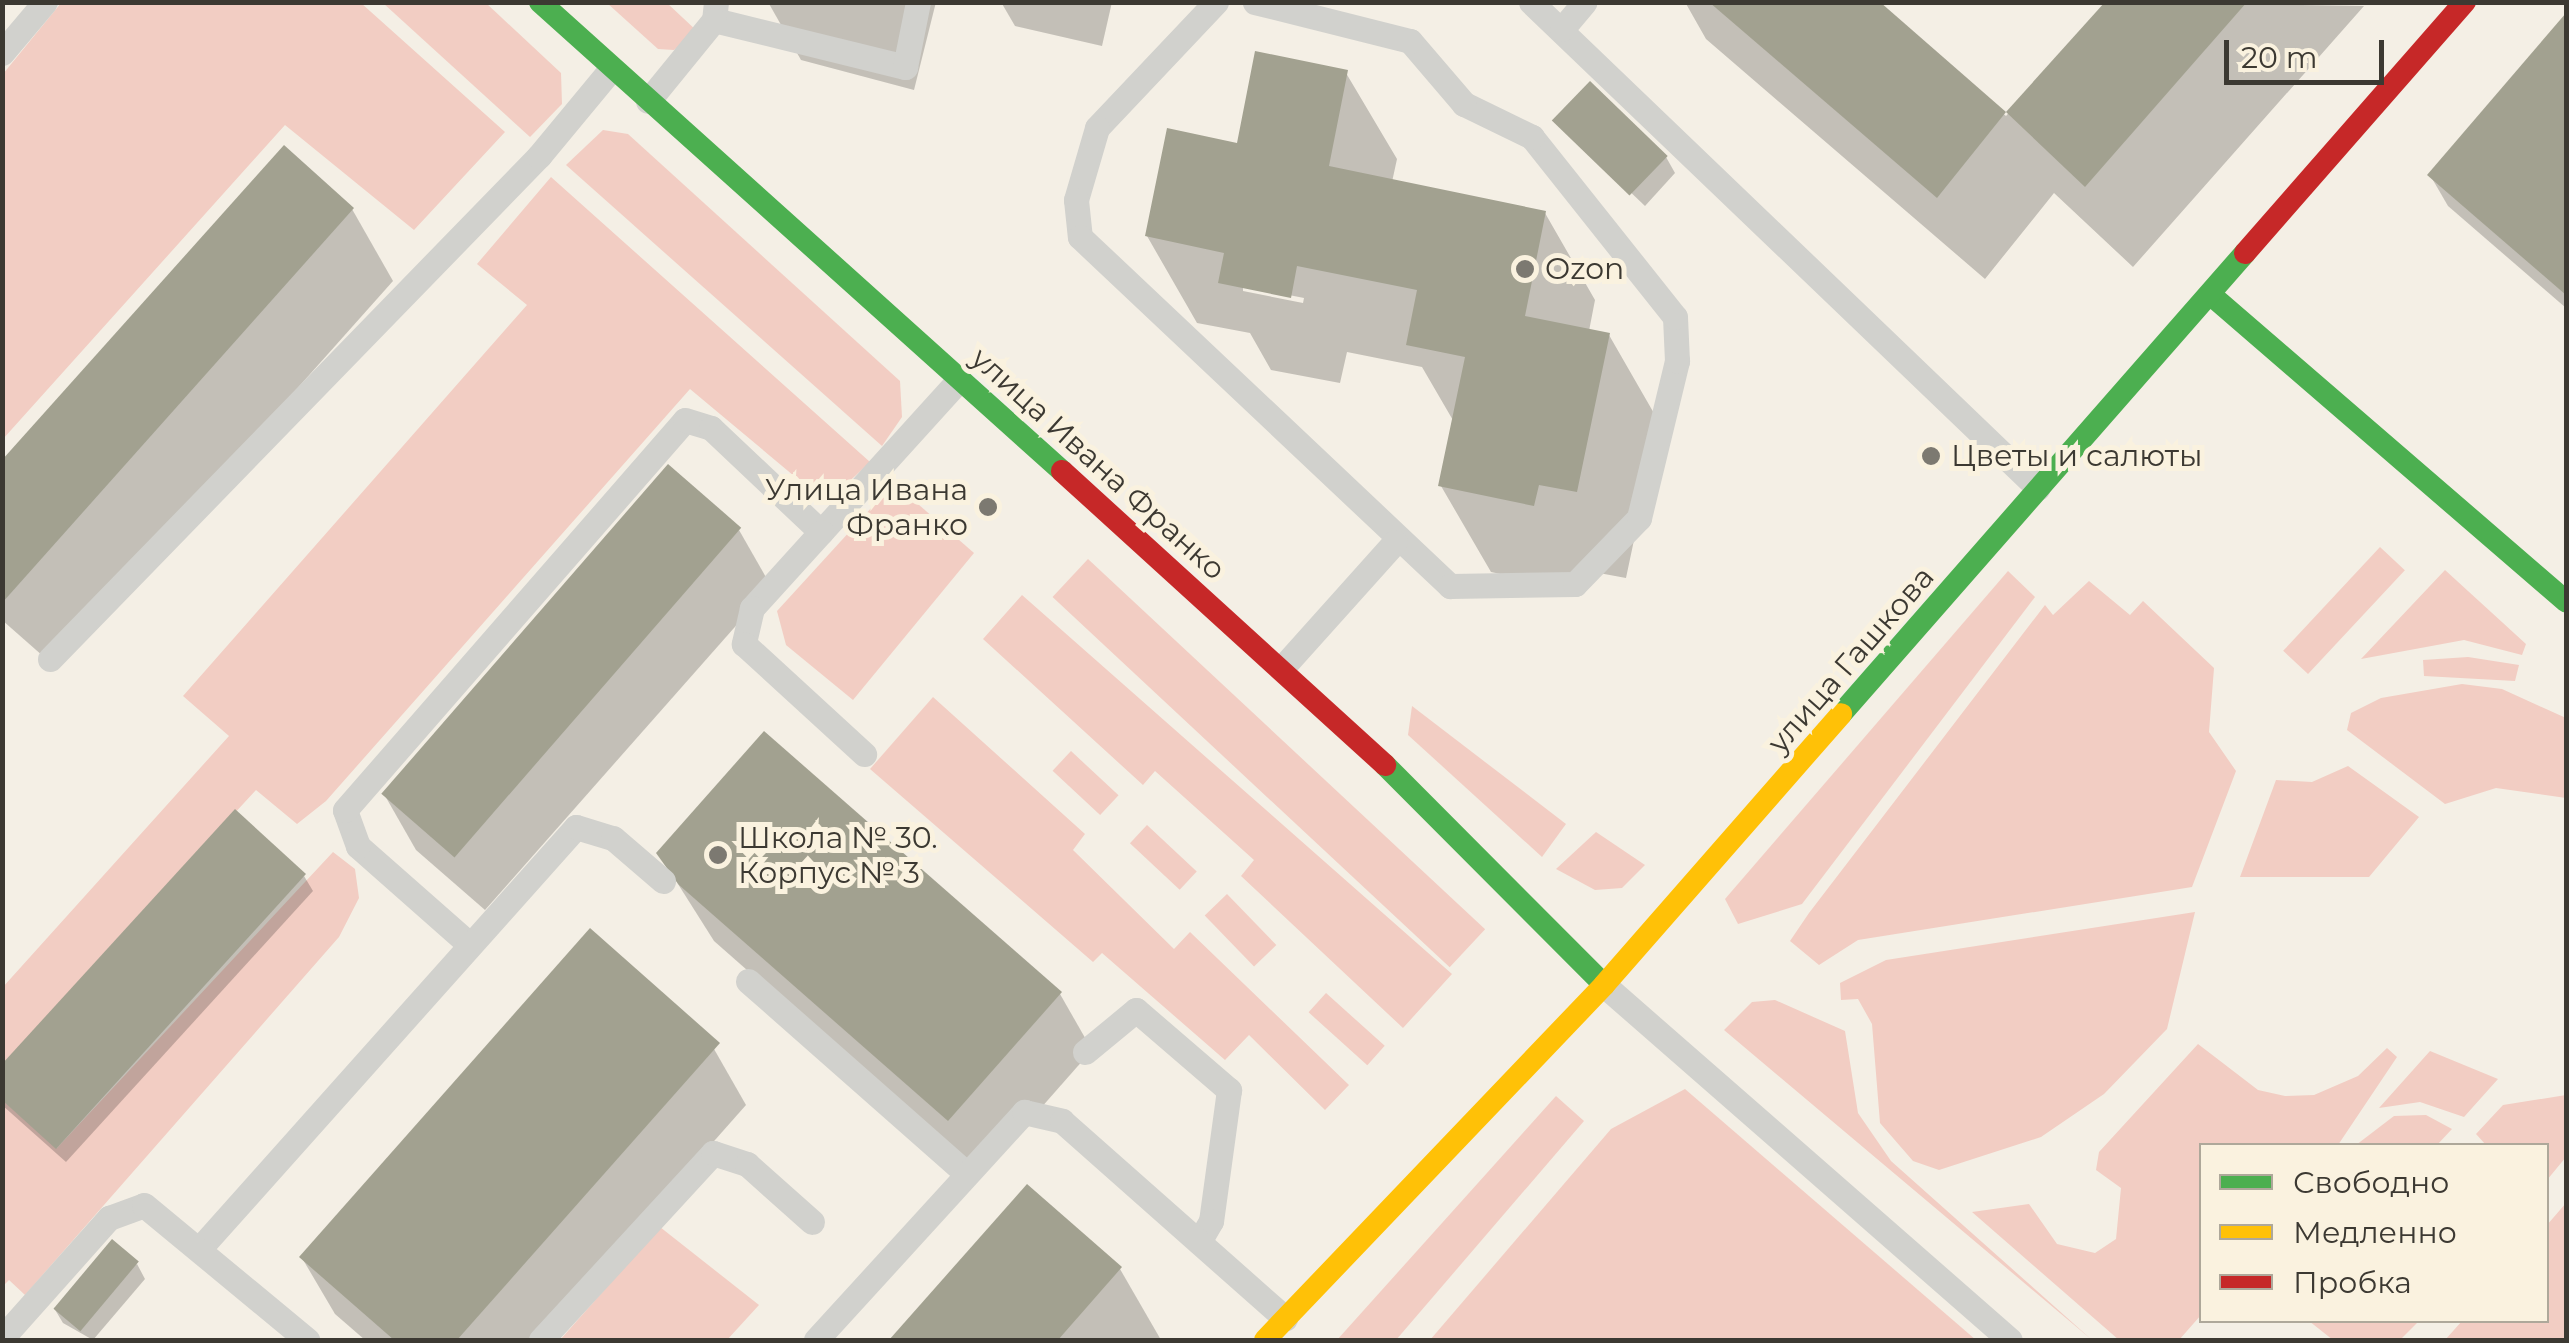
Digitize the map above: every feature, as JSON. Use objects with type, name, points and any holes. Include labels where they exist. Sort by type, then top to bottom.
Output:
[{"type":"street","name":"улица Ивана Франко","points":[[540,2],[1282,668],[1522,894],[1604,985]]},
{"type":"street","name":"улица Гашкова","points":[[1265,1340],[1604,985],[2465,2]]},
{"type":"street","points":[[2210,296],[2566,600]]},
{"type":"lane","points":[[2,54],[45,2]]},
{"type":"lane","points":[[648,101],[715,11],[905,67],[918,2]]},
{"type":"lane","points":[[1216,2],[1097,128],[1076,200],[1080,237],[1395,542],[1450,586],[1575,584],[1639,518],[1678,361],[1675,317],[1521,126],[1464,104],[1410,41],[1255,2]]},
{"type":"lane","points":[[1531,2],[2038,488]]},
{"type":"lane","points":[[1562,29],[1585,2]]},
{"type":"lane","points":[[50,659],[539,156],[611,69]]},
{"type":"lane","points":[[864,754],[744,644],[752,608],[960,380]]},
{"type":"lane","points":[[469,944],[358,846],[346,829],[354,791],[685,420],[711,428],[821,532]]},
{"type":"lane","points":[[1282,668],[1395,542]]},
{"type":"lane","points":[[201,1247],[576,827],[614,838],[663,880]]},
{"type":"lane","points":[[748,981],[965,1172]]},
{"type":"lane","points":[[1604,985],[2010,1340]]},
{"type":"lane","points":[[1085,1052],[1136,1010],[1229,1090],[1232,1116],[1199,1242]]},
{"type":"lane","points":[[816,1340],[1008,1122],[1044,1114],[1285,1318]]},
{"type":"lane","points":[[541,1340],[713,1152],[748,1164],[812,1222]]},
{"type":"lane","points":[[2,1338],[123,1206],[163,1214],[308,1340]]},
{"type":"shaded area","points":[[61,3],[361,3],[505,132],[414,230],[285,125],[3,439],[3,74]]},
{"type":"shaded area","points":[[383,3],[486,3],[561,73],[562,104],[530,137]]},
{"type":"shaded area","points":[[607,3],[667,3],[698,32],[674,50],[658,49]]},
{"type":"shaded area","points":[[603,130],[628,134],[900,381],[902,417],[882,446],[566,165]]},
{"type":"shaded area","points":[[551,177],[870,462],[838,492],[812,491],[690,389],[326,801],[297,824],[256,790],[3,1064],[3,987],[229,736],[183,696],[527,305],[477,264]]},
{"type":"shaded area","points":[[894,483],[974,553],[853,700],[786,645],[777,611]]},
{"type":"shaded area","points":[[2380,547],[2405,570],[2308,674],[2283,651]]},
{"type":"shaded area","points":[[1088,559],[1485,929],[1450,967],[1053,597]]},
{"type":"shaded area","points":[[2445,570],[2526,644],[2522,655],[2464,640],[2361,659]]},
{"type":"shaded area","points":[[2008,571],[2035,597],[1802,904],[1738,924],[1725,899]]},
{"type":"shaded area","points":[[2089,581],[2130,615],[2143,601],[2214,668],[2209,732],[2236,771],[2192,887],[1858,940],[1819,965],[1790,941],[1809,913],[2045,605],[2053,615]]},
{"type":"shaded area","points":[[1022,595],[1452,974],[1403,1028],[1241,876],[1254,860],[1155,771],[1143,785],[983,639]]},
{"type":"shaded area","points":[[2468,657],[2519,665],[2515,681],[2424,676],[2423,660]]},
{"type":"shaded area","points":[[2462,684],[2502,689],[2566,718],[2566,798],[2496,788],[2445,804],[2347,730],[2351,713],[2381,698]]},
{"type":"shaded area","points":[[933,697],[1085,834],[1073,850],[1174,949],[1190,932],[1349,1085],[1325,1110],[1249,1035],[1225,1060],[1102,953],[1093,962],[870,769]]},
{"type":"shaded area","points":[[1412,706],[1566,824],[1542,857],[1408,735]]},
{"type":"shaded area","points":[[1071,751],[1119,795],[1100,815],[1053,771]]},
{"type":"shaded area","points":[[2348,766],[2419,817],[2369,877],[2240,877],[2276,780],[2312,782]]},
{"type":"shaded area","points":[[1147,825],[1197,871],[1180,890],[1130,843]]},
{"type":"shaded area","points":[[1596,832],[1645,865],[1622,888],[1595,890],[1556,869]]},
{"type":"shaded area","points":[[333,852],[355,869],[359,898],[339,937],[25,1295],[9,1280],[3,1286],[3,1100],[57,1148]]},
{"type":"shaded area","points":[[1227,894],[1276,945],[1254,967],[1205,916]]},
{"type":"shaded area","points":[[2195,912],[2167,1029],[2104,1094],[2041,1137],[1939,1170],[1913,1161],[1880,1123],[1872,1024],[1858,999],[1841,1000],[1840,983],[1886,960]]},
{"type":"shaded area","points":[[1326,993],[1385,1046],[1367,1065],[1309,1012]]},
{"type":"shaded area","points":[[1775,1000],[1845,1031],[1858,1113],[1891,1161],[2092,1340],[1724,1030],[1752,1002]]},
{"type":"shaded area","points":[[2198,1044],[2258,1090],[2285,1096],[2314,1095],[2358,1076],[2387,1048],[2397,1057],[2339,1143],[2199,1143],[2199,1317],[2179,1340],[2119,1340],[1972,1212],[2029,1204],[2057,1244],[2095,1253],[2116,1239],[2121,1188],[2096,1170],[2099,1152]]},
{"type":"shaded area","points":[[2430,1051],[2498,1079],[2464,1117],[2420,1102],[2379,1108]]},
{"type":"shaded area","points":[[1685,1089],[1976,1340],[1430,1340],[1611,1129]]},
{"type":"shaded area","points":[[2566,1095],[2566,1157],[2549,1178],[2549,1143],[2484,1143],[2476,1134],[2503,1105]]},
{"type":"shaded area","points":[[1556,1096],[1584,1121],[1396,1340],[1337,1340]]},
{"type":"shaded area","points":[[2426,1115],[2452,1129],[2439,1143],[2359,1143],[2394,1116]]},
{"type":"shaded area","points":[[2566,1203],[2566,1340],[2445,1340],[2460,1323],[2549,1323],[2549,1223]]},
{"type":"shaded area","points":[[660,1227],[759,1305],[727,1340],[560,1340]]},
{"type":"shaded area","points":[[2312,1323],[2417,1323],[2400,1340],[2333,1340]]},
{"type":"building","points":[[1709,2],[1880,2],[2006,112],[1937,198]]},
{"type":"building","points":[[2105,2],[2247,2],[2085,187],[2006,112]]},
{"type":"building","points":[[2566,13],[2566,295],[2427,175]]},
{"type":"building","points":[[1255,51],[1348,70],[1329,166],[1546,211],[1525,316],[1610,333],[1577,492],[1539,485],[1534,506],[1438,486],[1465,357],[1406,345],[1417,290],[1297,266],[1291,298],[1218,283],[1224,253],[1145,236],[1167,128],[1237,143]]},
{"type":"building","points":[[1590,81],[1668,156],[1629,196],[1552,121]]},
{"type":"building","points":[[284,145],[354,208],[2,603],[2,460]]},
{"type":"building","points":[[668,464],[741,528],[455,857],[381,794]]},
{"type":"building","points":[[764,731],[1062,992],[948,1121],[679,885],[656,853]]},
{"type":"building","points":[[235,809],[306,874],[56,1149],[2,1100],[2,1064]]},
{"type":"building","points":[[590,928],[720,1043],[457,1340],[394,1340],[299,1257]]},
{"type":"building","points":[[1027,1184],[1122,1267],[1058,1340],[889,1340]]},
{"type":"building","points":[[112,1239],[139,1261],[80,1331],[54,1309]]},
{"type":"traffic: fast","points":[[540,2],[1062,471]]},
{"type":"traffic: fast","points":[[1841,714],[2245,253]]},
{"type":"traffic: fast","points":[[2211,295],[2566,601]]},
{"type":"traffic: fast","points":[[1385,765],[1604,985]]},
{"type":"traffic: slow","points":[[1265,1340],[1604,985],[1841,714]]},
{"type":"traffic: jam","points":[[2245,253],[2465,2]]},
{"type":"traffic: jam","points":[[1062,471],[1385,765]]},
{"type":"place","name":"Ozon","points":[[1525,269]]},
{"type":"place","name":"Цветы и салюты","points":[[1931,456]]},
{"type":"place","name":"Улица Ивана Франко","points":[[988,507]]},
{"type":"place","name":"Школа № 30. Корпус № 3","points":[[718,855]]}]
